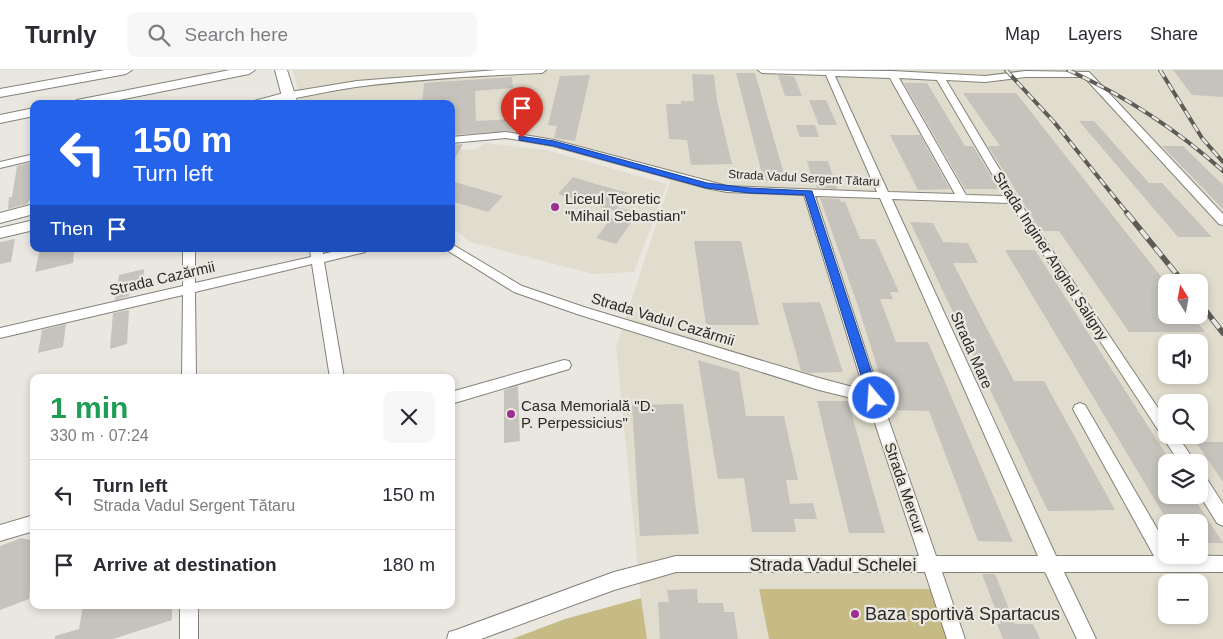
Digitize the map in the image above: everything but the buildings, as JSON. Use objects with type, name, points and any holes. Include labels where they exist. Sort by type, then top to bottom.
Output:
[{"type":"main road","points":[[0,93],[126,70]]},
{"type":"main road","points":[[97,100],[249,70]]},
{"type":"main road","points":[[281,70],[289,99]]},
{"type":"main road","points":[[0,119],[30,113]]},
{"type":"main road","points":[[0,218],[30,209]]},
{"type":"main road","points":[[0,233],[30,226]]},
{"type":"street","points":[[289,99],[383,80],[542,70]]},
{"type":"street","points":[[762,70],[986,79],[1025,74],[1086,74],[1223,221]]},
{"type":"street","name":"Strada Mare","points":[[829,72],[1050,563],[1087,639]]},
{"type":"street","points":[[892,74],[962,198]]},
{"type":"street","name":"Strada Inginer Anghel Saligny","points":[[940,77],[1013,200],[1158,420]]},
{"type":"street","name":"Strada Vadul Sergent Tătaru","points":[[455,140],[506,135],[554,144],[706,185],[749,191],[1013,200]]},
{"type":"street","points":[[0,165],[30,158]]},
{"type":"street","name":"Strada Mercur","points":[[809,193],[874,398],[956,639]]},
{"type":"street","name":"Strada Vadul Cazărmii","points":[[455,251],[518,288],[573,308],[819,384],[874,398]]},
{"type":"street","points":[[189,252],[189,374]]},
{"type":"street","name":"Strada Cazărmii","points":[[0,333],[188,288],[317,254],[335,252]]},
{"type":"street","points":[[317,254],[336,374]]},
{"type":"street","points":[[455,397],[564,366]]},
{"type":"street","points":[[1080,410],[1158,546]]},
{"type":"street","points":[[1208,495],[1223,518]]},
{"type":"street","points":[[0,533],[30,524]]},
{"type":"street","name":"Strada Vadul Schelei","points":[[456,639],[614,581],[676,564],[931,565],[1158,563]]},
{"type":"street","name":"Strada Vadul Schelei","points":[[1208,564],[1223,564]]},
{"type":"street","points":[[189,609],[189,639]]},
{"type":"shaded area","points":[[293,70],[1223,70],[1223,639],[954,639],[759,589],[769,639],[647,639],[641,598],[616,347],[670,182],[658,170],[556,141],[504,135],[455,139],[455,100],[300,100]]},
{"type":"shaded area","name":"Liceul Teoretic \"Mihail Sebastian\"","points":[[485,143],[546,150],[667,184],[634,272],[593,274],[470,242],[455,230],[455,147],[464,150],[477,149]]},
{"type":"shaded area","name":"Baza sportivă Spartacus","points":[[759,589],[938,589],[954,639],[769,639]]},
{"type":"shaded area","points":[[641,598],[647,639],[512,639],[565,619]]},
{"type":"railway","points":[[1006,70],[1054,122],[1128,214]]},
{"type":"railway","points":[[1068,70],[1110,91],[1149,114],[1187,141],[1223,171]]},
{"type":"railway","points":[[1160,70],[1202,138],[1223,162]]},
{"type":"railway","points":[[1127,213],[1177,274]]},
{"type":"railway","points":[[1208,314],[1223,333]]},
{"type":"place","name":"Liceul Teoretic \"Mihail Sebastian\"","points":[[555,207]]},
{"type":"place","name":"Casa Memorială \"D. P. Perpessicius\"","points":[[511,414]]},
{"type":"place","name":"Baza sportivă Spartacus","points":[[855,614]]},
{"type":"route","points":[[522,138],[554,144],[726,189],[809,193],[874,398]]}]
